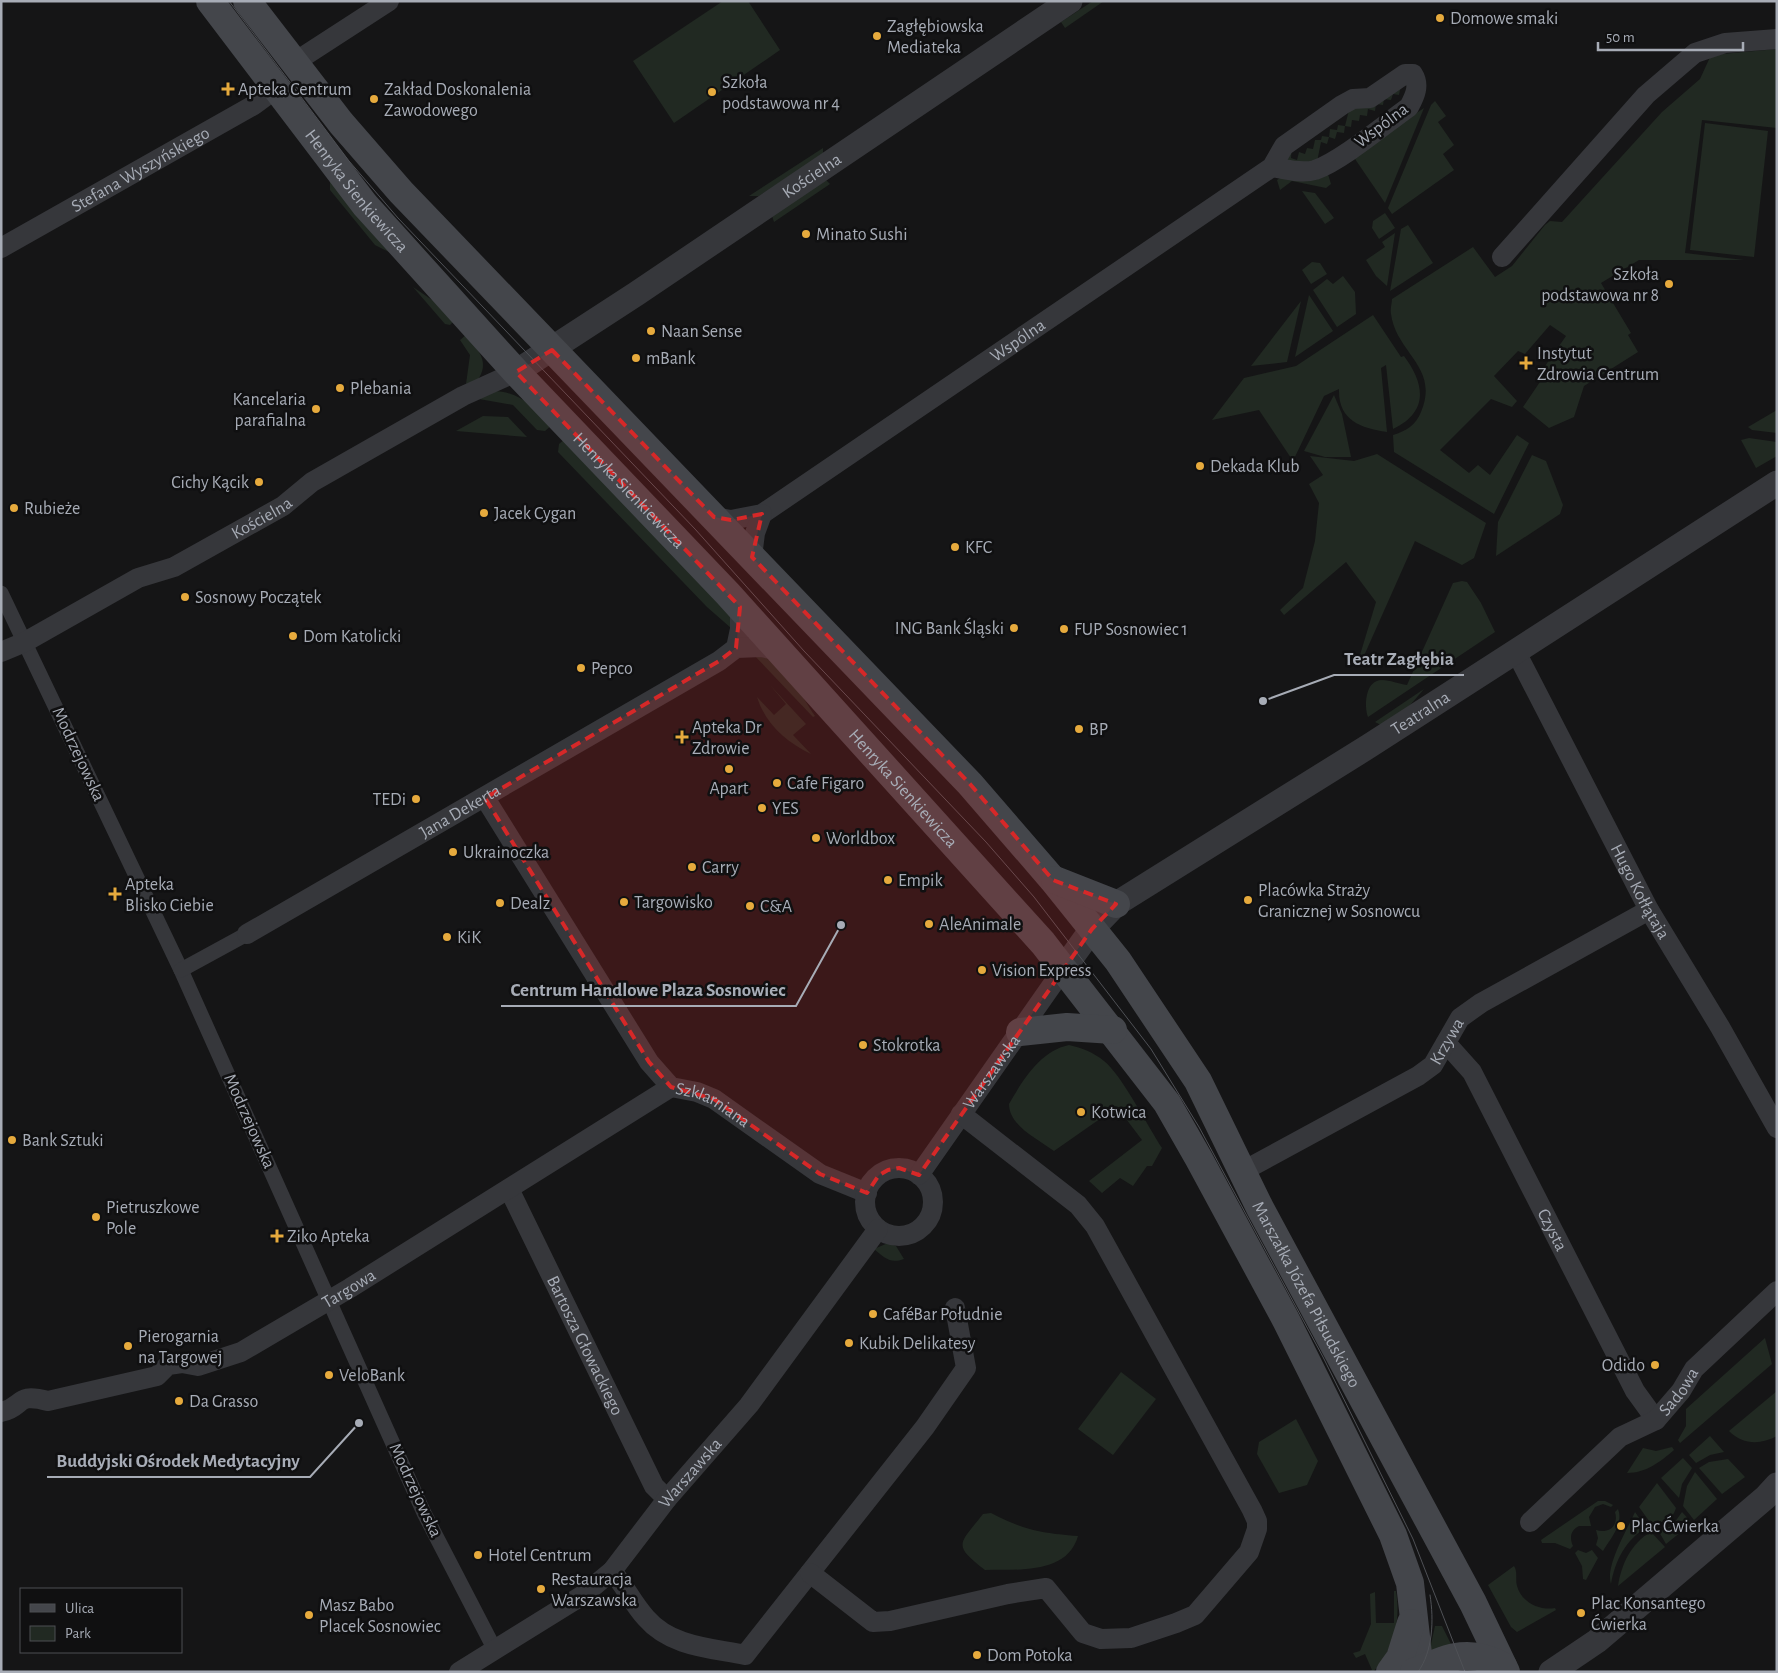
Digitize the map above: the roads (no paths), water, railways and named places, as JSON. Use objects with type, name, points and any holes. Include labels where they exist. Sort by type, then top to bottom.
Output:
[{"type":"main road","name":"Henryka Sienkiewicza","points":[[210,1],[365,205],[516,372],[740,607],[1064,968]]},
{"type":"main road","name":"Henryka Sienkiewicza","points":[[247,1],[366,153],[552,350],[970,784],[1092,928]]},
{"type":"main road","points":[[1053,880],[1116,904]]},
{"type":"main road","name":"Marszałka Józefa Piłsudskiego","points":[[1092,928],[1137,988],[1194,1073],[1265,1216],[1473,1603],[1504,1669]]},
{"type":"main road","name":"Marszałka Józefa Piłsudskiego","points":[[1064,968],[1167,1103],[1200,1159],[1286,1320],[1393,1535],[1408,1573],[1414,1612],[1418,1671]]},
{"type":"main road","points":[[1020,1032],[1068,1027],[1113,1030]]},
{"type":"main road","points":[[1390,1672],[1404,1648],[1414,1612]]},
{"type":"main road","points":[[1418,1671],[1458,1655],[1470,1654],[1488,1657],[1504,1669]]},
{"type":"street","points":[[295,62],[389,1]]},
{"type":"street","name":"Kościelna","points":[[1,652],[25,642],[138,578],[182,562],[283,506],[312,482],[463,396],[516,372],[552,350],[1070,1]]},
{"type":"street","points":[[1502,257],[1646,96],[1695,53],[1725,43],[1777,38]]},
{"type":"street","name":"Wspólna","points":[[714,517],[731,520],[762,514],[1272,167],[1284,146],[1342,105],[1353,99],[1370,98],[1405,74],[1413,74],[1416,79],[1416,94],[1410,107],[1330,162],[1313,170],[1298,171],[1272,167]]},
{"type":"street","name":"Stefana Wyszyńskiego","points":[[1,248],[254,105],[277,88]]},
{"type":"street","name":"Teatralna","points":[[1064,968],[1092,928],[1116,904],[1369,746],[1515,650],[1777,483]]},
{"type":"street","points":[[752,557],[755,532],[762,514]]},
{"type":"street","name":"Modrzejowska","points":[[1,593],[181,970],[424,1513],[495,1650]]},
{"type":"street","points":[[740,607],[740,629],[736,648],[762,647],[780,652]]},
{"type":"street","name":"Jana Dekerta","points":[[181,970],[485,798],[719,661],[736,648]]},
{"type":"street","name":"Hugo Kołłątaja","points":[[1515,650],[1649,910],[1720,1027],[1777,1128]]},
{"type":"street","name":"Szklarniana","points":[[485,798],[649,1062],[671,1086],[698,1092],[714,1099],[820,1174],[867,1193]]},
{"type":"street","name":"Krzywa","points":[[1243,1171],[1418,1076],[1433,1065],[1460,1018],[1481,1003],[1649,910]]},
{"type":"street","name":"Warszawska","points":[[919,1175],[1064,968]]},
{"type":"street","name":"Czysta","points":[[1446,1043],[1472,1072],[1635,1391],[1656,1420]]},
{"type":"street","name":"Targowa","points":[[1,1412],[8,1411],[19,1400],[26,1398],[33,1397],[48,1401],[157,1376],[168,1365],[182,1363],[198,1366],[222,1360],[241,1352],[330,1300],[671,1086]]},
{"type":"street","points":[[810,1573],[873,1622],[890,1622],[1008,1594],[1046,1588],[1083,1633],[1101,1639],[1131,1638],[1196,1615],[1249,1552],[1256,1536],[1257,1521],[1095,1226],[1078,1205],[961,1114]]},
{"type":"street","points":[[899,1168],[919,1175],[928,1184],[933,1196],[933,1208],[929,1220],[920,1229],[909,1235],[888,1234],[878,1229],[867,1213],[867,1193],[879,1175],[888,1170],[899,1168]]},
{"type":"street","name":"Bartosza Głowackiego","points":[[509,1189],[654,1486],[667,1499]]},
{"type":"street","name":"Warszawska","points":[[459,1672],[583,1595],[612,1571],[667,1499],[749,1405],[878,1229]]},
{"type":"street","name":"Sadowa","points":[[1530,1522],[1620,1437],[1656,1420],[1681,1391],[1694,1369],[1777,1291]]},
{"type":"street","points":[[612,1571],[646,1619],[667,1635],[683,1643],[745,1655],[925,1427],[966,1368],[955,1308]]},
{"type":"street","points":[[1551,1672],[1597,1641],[1766,1497],[1777,1485]]},
{"type":"tram line","points":[[229,1],[349,161],[398,218],[695,529],[804,651],[986,842],[1034,897],[1151,1049],[1199,1127],[1323,1357],[1413,1539],[1465,1672]]},
{"type":"tram line","points":[[1418,1672],[1427,1655],[1431,1635],[1430,1595]]},
{"type":"place","name":"Domowe smaki","points":[[1440,18]]},
{"type":"place","name":"Zagłębiowska Mediateka","points":[[877,36]]},
{"type":"place","name":"Apteka Centrum","points":[[228,89]]},
{"type":"place","name":"Szkoła podstawowa nr 4","points":[[712,92]]},
{"type":"place","name":"Zakład Doskonalenia Zawodowego","points":[[374,99]]},
{"type":"place","name":"Minato Sushi","points":[[806,234]]},
{"type":"place","name":"Szkoła podstawowa nr 8","points":[[1669,284]]},
{"type":"place","name":"Naan Sense","points":[[651,331]]},
{"type":"place","name":"mBank","points":[[636,358]]},
{"type":"place","name":"Instytut Zdrowia Centrum","points":[[1526,363]]},
{"type":"place","name":"Plebania","points":[[340,388]]},
{"type":"place","name":"Kancelaria parafialna","points":[[316,409]]},
{"type":"place","name":"Dekada Klub","points":[[1200,466]]},
{"type":"place","name":"Cichy Kącik","points":[[259,482]]},
{"type":"place","name":"Rubieże","points":[[14,508]]},
{"type":"place","name":"Jacek Cygan","points":[[484,513]]},
{"type":"place","name":"KFC","points":[[955,547]]},
{"type":"place","name":"Sosnowy Początek","points":[[185,597]]},
{"type":"place","name":"ING Bank Śląski","points":[[1014,628]]},
{"type":"place","name":"FUP Sosnowiec 1","points":[[1064,629]]},
{"type":"place","name":"Dom Katolicki","points":[[293,636]]},
{"type":"place","name":"Pepco","points":[[581,668]]},
{"type":"place","name":"Teatr Zagłębia","points":[[1263,701]]},
{"type":"place","name":"BP","points":[[1079,729]]},
{"type":"place","name":"Apteka Dr Zdrowie","points":[[682,737]]},
{"type":"place","name":"Apart","points":[[729,769]]},
{"type":"place","name":"Cafe Figaro","points":[[777,783]]},
{"type":"place","name":"TEDi","points":[[416,799]]},
{"type":"place","name":"YES","points":[[762,808]]},
{"type":"place","name":"Worldbox","points":[[816,838]]},
{"type":"place","name":"Ukrainoczka","points":[[453,852]]},
{"type":"place","name":"Carry","points":[[692,867]]},
{"type":"place","name":"Empik","points":[[888,880]]},
{"type":"place","name":"Apteka Blisko Ciebie","points":[[115,894]]},
{"type":"place","name":"Placówka Straży Granicznej w Sosnowcu","points":[[1248,900]]},
{"type":"place","name":"Targowisko","points":[[624,902]]},
{"type":"place","name":"Dealz","points":[[500,903]]},
{"type":"place","name":"C&A","points":[[750,906]]},
{"type":"place","name":"AleAnimale","points":[[929,924]]},
{"type":"place","name":"Centrum Handlowe Plaza Sosnowiec","points":[[841,925]]},
{"type":"place","name":"KiK","points":[[447,937]]},
{"type":"place","name":"Vision Express","points":[[982,970]]},
{"type":"place","name":"Stokrotka","points":[[863,1045]]},
{"type":"place","name":"Kotwica","points":[[1081,1112]]},
{"type":"place","name":"Bank Sztuki","points":[[12,1140]]},
{"type":"place","name":"Pietruszkowe Pole","points":[[96,1217]]},
{"type":"place","name":"Ziko Apteka","points":[[277,1236]]},
{"type":"place","name":"CaféBar Południe","points":[[873,1314]]},
{"type":"place","name":"Kubik Delikatesy","points":[[849,1343]]},
{"type":"place","name":"Pierogarnia na Targowej","points":[[128,1346]]},
{"type":"place","name":"Odido","points":[[1655,1365]]},
{"type":"place","name":"VeloBank","points":[[329,1375]]},
{"type":"place","name":"Da Grasso","points":[[179,1401]]},
{"type":"place","name":"Buddyjski Ośrodek Medytacyjny","points":[[359,1423]]},
{"type":"place","name":"Plac Ćwierka","points":[[1621,1526]]},
{"type":"place","name":"Hotel Centrum","points":[[478,1555]]},
{"type":"place","name":"Restauracja Warszawska","points":[[541,1589]]},
{"type":"place","name":"Plac Konsantego Ćwierka","points":[[1581,1613]]},
{"type":"place","name":"Masz Babo Placek Sosnowiec","points":[[309,1615]]},
{"type":"place","name":"Dom Potoka","points":[[977,1655]]}]
